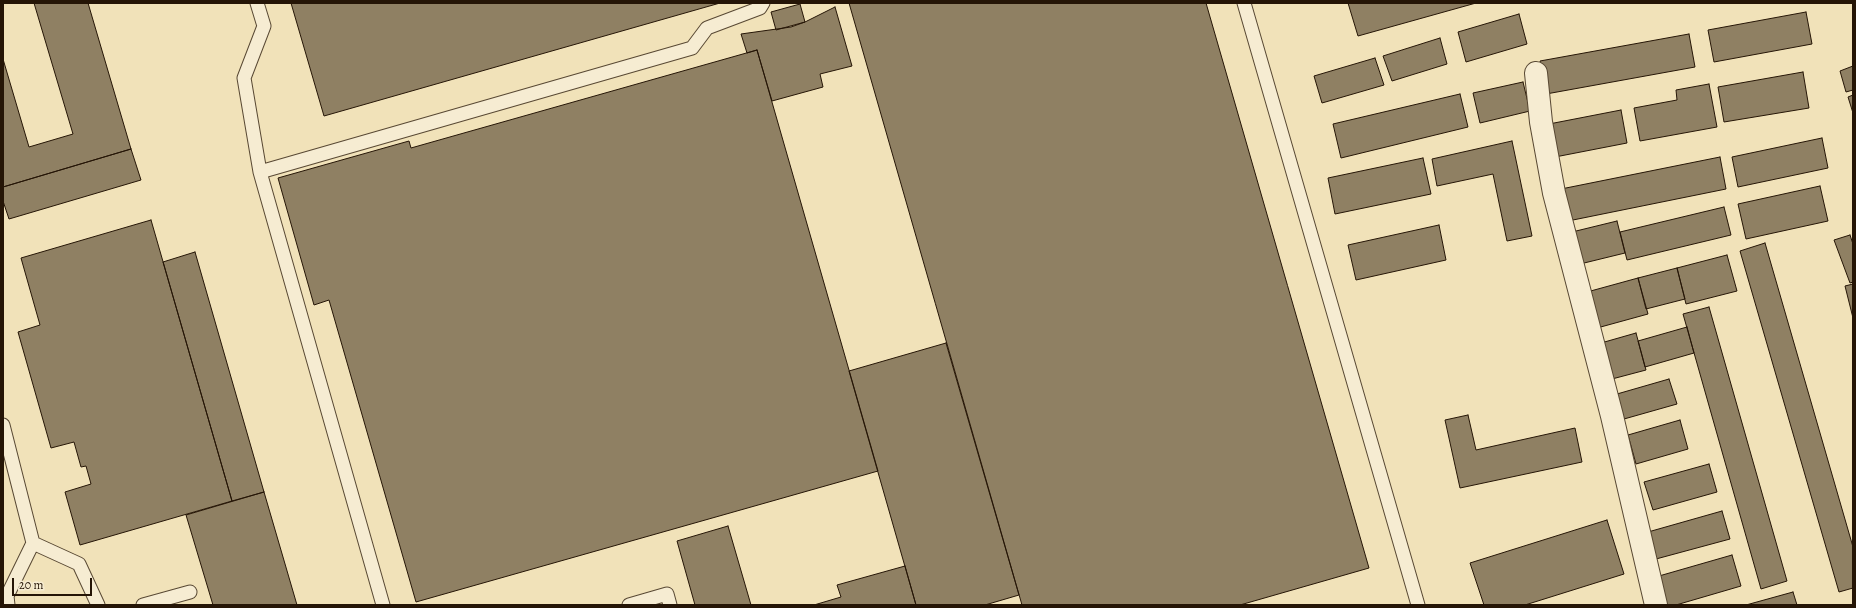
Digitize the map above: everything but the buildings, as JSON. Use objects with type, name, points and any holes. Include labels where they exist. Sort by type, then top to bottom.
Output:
[{"type":"street","points":[[1536,73],[1541,122],[1554,194],[1612,416],[1656,605]]},
{"type":"lane","points":[[258,3],[264,26],[244,78],[260,172],[383,605]]},
{"type":"lane","points":[[260,172],[692,48],[707,28],[760,8],[763,3]]},
{"type":"lane","points":[[1244,3],[1418,605]]},
{"type":"lane","points":[[3,425],[33,544],[7,596],[8,605]]},
{"type":"lane","points":[[33,544],[79,564],[98,605]]},
{"type":"lane","points":[[143,605],[190,592]]},
{"type":"lane","points":[[628,605],[667,594],[670,605]]}]
